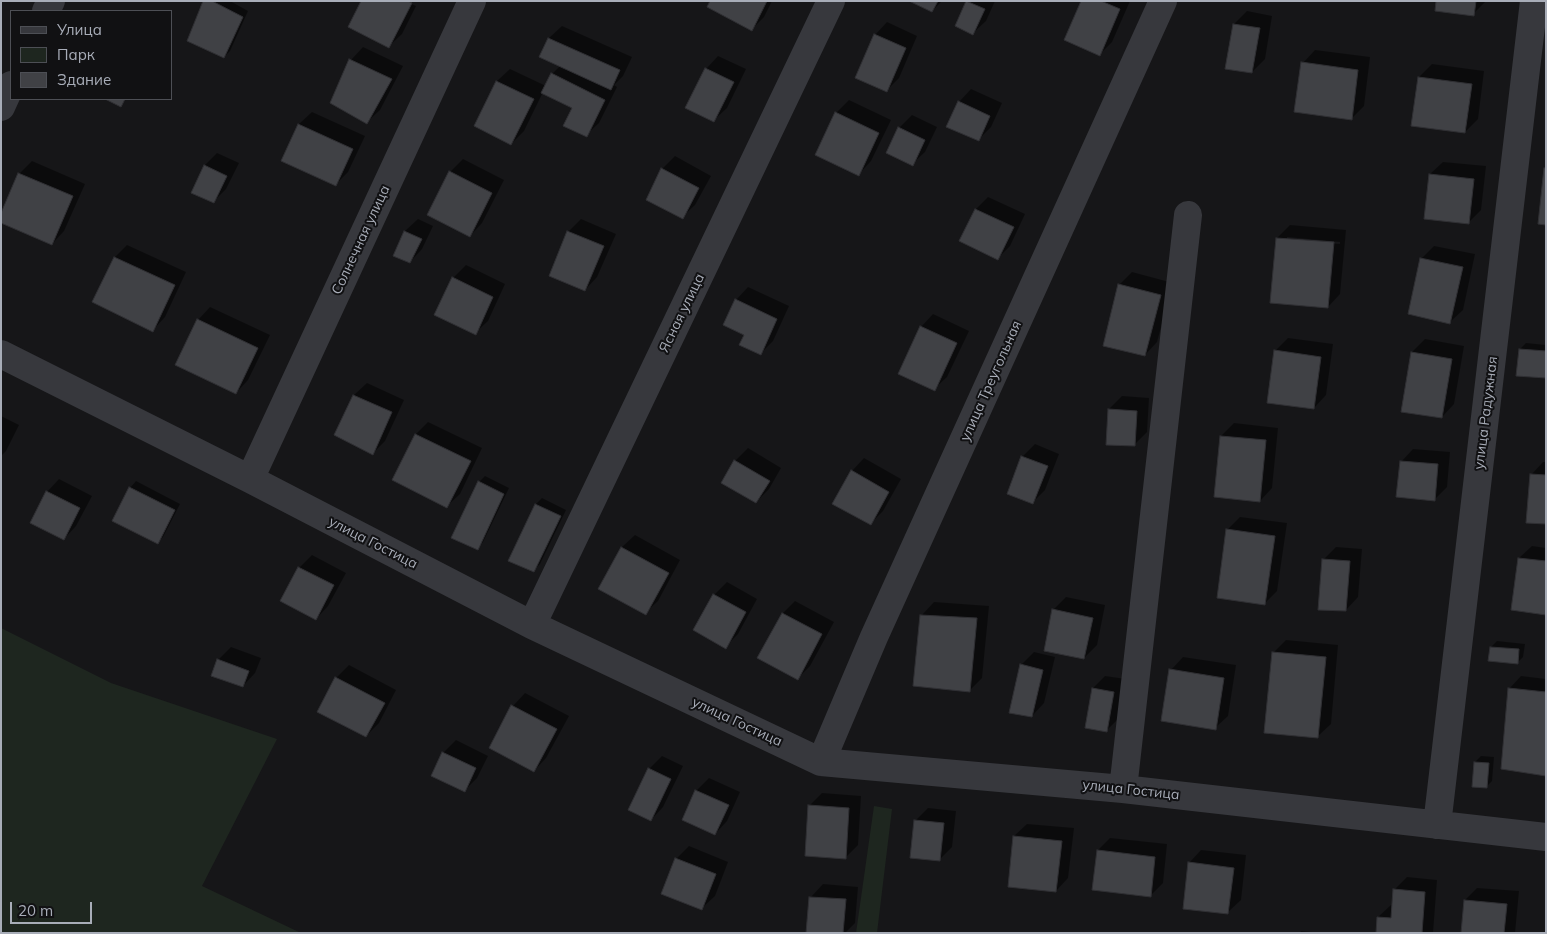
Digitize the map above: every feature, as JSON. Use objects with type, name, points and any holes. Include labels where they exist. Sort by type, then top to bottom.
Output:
[{"type":"street","name":"Солнечная улица","points":[[250,478],[472,1]]},
{"type":"street","name":"Ясная улица","points":[[532,625],[831,1]]},
{"type":"street","name":"улица Треугольная","points":[[821,762],[874,637],[1163,1]]},
{"type":"street","name":"улица Радужная","points":[[1437,825],[1534,1]]},
{"type":"street","points":[[1,106],[10,87]]},
{"type":"street","points":[[1123,789],[1188,214]]},
{"type":"street","name":"улица Гостица","points":[[1,354],[250,478],[532,625],[821,762],[1123,789],[1546,837]]},
{"type":"green space","points":[[1,628],[111,683],[277,739],[202,886],[301,933],[1,933]]},
{"type":"green space","points":[[874,806],[892,809],[877,933],[856,933]]},
{"type":"building","points":[[203,1],[212,1],[243,17],[224,58],[187,41]]},
{"type":"building","points":[[361,1],[408,1],[412,3],[389,48],[348,27]]},
{"type":"building","points":[[710,1],[767,1],[752,31],[707,7]]},
{"type":"building","points":[[909,1],[938,1],[932,12]]},
{"type":"building","points":[[966,1],[985,9],[973,35],[955,26]]},
{"type":"building","points":[[1081,1],[1101,1],[1120,9],[1100,56],[1064,40]]},
{"type":"building","points":[[1436,1],[1476,1],[1474,16],[1435,11]]},
{"type":"building","points":[[1233,24],[1260,28],[1252,73],[1225,69]]},
{"type":"building","points":[[874,34],[906,48],[887,92],[855,78]]},
{"type":"building","points":[[548,38],[620,70],[611,90],[539,57]]},
{"type":"building","points":[[349,59],[392,79],[367,124],[330,103]]},
{"type":"building","points":[[1301,62],[1358,70],[1352,120],[1294,112]]},
{"type":"building","points":[[705,68],[734,82],[714,122],[685,108]]},
{"type":"building","points":[[551,73],[605,100],[587,137],[563,126],[572,108],[541,93]]},
{"type":"building","points":[[1418,77],[1472,84],[1465,133],[1411,126]]},
{"type":"building","points":[[496,81],[534,99],[511,145],[474,126]]},
{"type":"building","points":[[107,100],[124,100],[121,107]]},
{"type":"building","points":[[958,101],[990,116],[979,141],[946,127]]},
{"type":"building","points":[[835,112],[879,133],[859,176],[815,155]]},
{"type":"building","points":[[298,124],[353,149],[336,186],[281,161]]},
{"type":"building","points":[[898,127],[925,140],[913,166],[886,153]]},
{"type":"building","points":[[204,165],[227,176],[214,203],[191,193]]},
{"type":"building","points":[[661,168],[699,188],[683,219],[646,200]]},
{"type":"building","points":[[1544,168],[1546,168],[1546,225],[1538,224]]},
{"type":"building","points":[[449,171],[492,193],[470,237],[427,215]]},
{"type":"building","points":[[18,173],[73,196],[52,245],[1,223],[1,213]]},
{"type":"building","points":[[1429,174],[1474,179],[1469,224],[1424,219]]},
{"type":"building","points":[[975,209],[1014,227],[998,260],[959,241]]},
{"type":"building","points":[[404,231],[422,239],[410,263],[393,256]]},
{"type":"building","points":[[567,231],[604,246],[585,291],[549,276]]},
{"type":"building","points":[[1276,238],[1334,242],[1328,308],[1270,303]]},
{"type":"building","points":[[114,257],[175,285],[153,332],[92,302]]},
{"type":"building","points":[[1420,258],[1463,267],[1450,324],[1408,314]]},
{"type":"building","points":[[452,277],[493,297],[476,335],[434,315]]},
{"type":"building","points":[[1118,284],[1161,295],[1145,356],[1103,346]]},
{"type":"building","points":[[735,299],[777,319],[761,355],[739,345],[744,335],[723,325]]},
{"type":"building","points":[[197,319],[258,348],[236,394],[175,365]]},
{"type":"building","points":[[920,326],[957,343],[935,391],[898,374]]},
{"type":"building","points":[[1519,349],[1546,351],[1546,378],[1516,376]]},
{"type":"building","points":[[1274,350],[1321,357],[1314,409],[1267,403]]},
{"type":"building","points":[[1411,352],[1452,359],[1442,418],[1401,412]]},
{"type":"building","points":[[353,395],[392,412],[373,455],[334,435]]},
{"type":"building","points":[[1108,409],[1137,411],[1135,446],[1106,445]]},
{"type":"building","points":[[415,434],[471,461],[447,508],[392,480]]},
{"type":"building","points":[[1220,436],[1266,440],[1260,502],[1214,497]]},
{"type":"building","points":[[1021,456],[1048,466],[1033,504],[1007,494]]},
{"type":"building","points":[[734,460],[770,481],[756,503],[721,483]]},
{"type":"building","points":[[1400,461],[1438,464],[1435,501],[1396,497]]},
{"type":"building","points":[[851,470],[889,492],[871,525],[832,504]]},
{"type":"building","points":[[1530,474],[1546,475],[1546,524],[1526,523]]},
{"type":"building","points":[[478,481],[504,494],[478,550],[451,538]]},
{"type":"building","points":[[129,487],[175,510],[158,544],[112,521]]},
{"type":"building","points":[[46,491],[80,508],[64,540],[30,523]]},
{"type":"building","points":[[535,504],[561,516],[534,572],[508,561]]},
{"type":"building","points":[[1226,529],[1275,536],[1265,605],[1217,598]]},
{"type":"building","points":[[621,547],[669,573],[646,615],[598,589]]},
{"type":"building","points":[[1518,558],[1546,561],[1546,615],[1511,610]]},
{"type":"building","points":[[1322,559],[1350,561],[1346,611],[1318,610]]},
{"type":"building","points":[[298,567],[334,585],[316,620],[280,601]]},
{"type":"building","points":[[713,594],[746,612],[726,649],[693,630]]},
{"type":"building","points":[[1052,609],[1093,618],[1084,659],[1044,651]]},
{"type":"building","points":[[782,613],[822,634],[798,680],[757,658]]},
{"type":"building","points":[[920,615],[977,618],[970,692],[913,686]]},
{"type":"building","points":[[1490,647],[1519,649],[1518,664],[1488,661]]},
{"type":"building","points":[[1272,652],[1326,657],[1318,738],[1264,733]]},
{"type":"building","points":[[217,659],[249,671],[243,687],[211,676]]},
{"type":"building","points":[[1020,664],[1043,670],[1032,717],[1009,713]]},
{"type":"building","points":[[1169,669],[1224,678],[1216,730],[1161,721]]},
{"type":"building","points":[[335,677],[385,703],[366,737],[317,712]]},
{"type":"building","points":[[1092,688],[1114,692],[1107,732],[1085,728]]},
{"type":"building","points":[[1508,688],[1546,692],[1546,776],[1501,769]]},
{"type":"building","points":[[511,705],[557,729],[534,772],[489,748]]},
{"type":"building","points":[[442,752],[476,768],[465,792],[431,776]]},
{"type":"building","points":[[1474,762],[1489,763],[1487,788],[1472,787]]},
{"type":"building","points":[[648,768],[671,779],[651,821],[628,810]]},
{"type":"building","points":[[695,790],[729,805],[715,835],[682,820]]},
{"type":"building","points":[[808,805],[849,808],[846,859],[805,856]]},
{"type":"building","points":[[914,820],[944,823],[940,861],[910,858]]},
{"type":"building","points":[[1013,836],[1062,841],[1056,892],[1008,887]]},
{"type":"building","points":[[1097,850],[1155,857],[1151,897],[1092,890]]},
{"type":"building","points":[[675,858],[716,874],[702,910],[661,894]]},
{"type":"building","points":[[1188,862],[1234,868],[1228,914],[1183,909]]},
{"type":"building","points":[[1393,889],[1425,892],[1422,933],[1376,933],[1377,917],[1391,918]]},
{"type":"building","points":[[809,897],[846,899],[843,933],[806,933]]},
{"type":"building","points":[[1464,900],[1507,904],[1504,933],[1461,933]]}]
